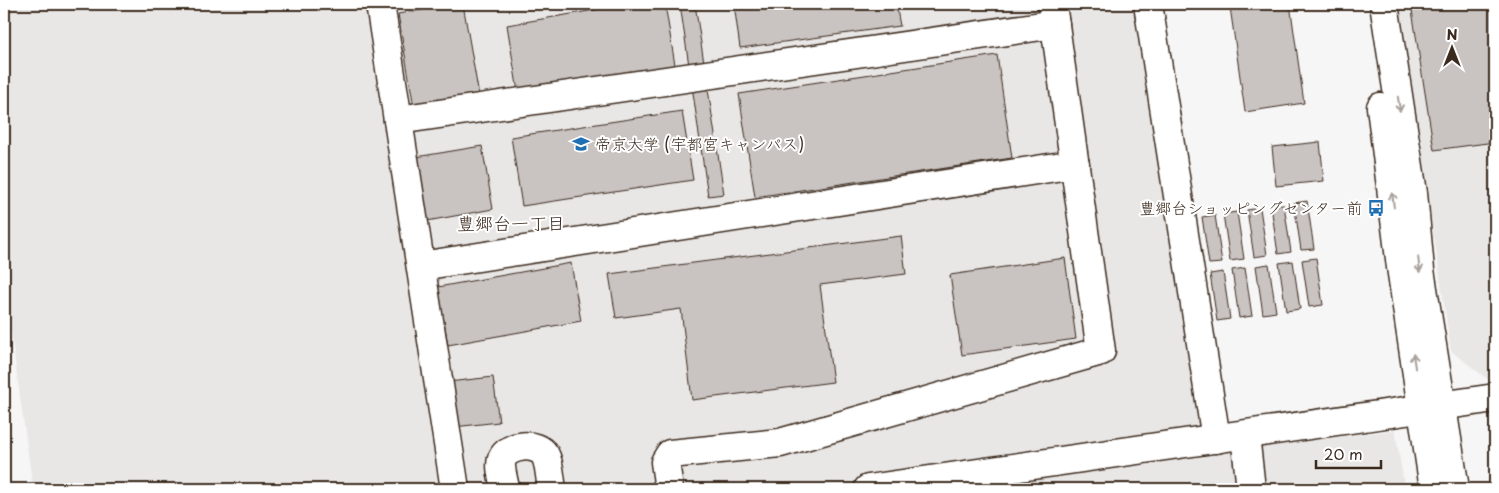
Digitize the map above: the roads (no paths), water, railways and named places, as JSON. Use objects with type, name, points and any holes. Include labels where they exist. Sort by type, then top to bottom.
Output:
[{"type":"street","points":[[380,4],[455,489]]},
{"type":"street","points":[[1148,4],[1216,439]]},
{"type":"street","points":[[1366,4],[1378,78],[1400,258],[1431,407],[1455,489]]},
{"type":"street","points":[[1384,4],[1413,193],[1431,407],[1434,489]]},
{"type":"street","points":[[398,120],[1053,14],[1101,351],[780,443],[670,454],[665,462],[669,489]]},
{"type":"street","points":[[421,266],[1074,164]]},
{"type":"street","points":[[868,489],[1495,398]]},
{"type":"street","points":[[1244,435],[1251,489]]},
{"type":"street","points":[[505,489],[501,460],[511,449],[533,446],[539,449],[547,458],[552,489]]},
{"type":"place","name":"帝京大学 (宇都宮キャンパス)","points":[[581,144]]},
{"type":"place","name":"豊郷台ショッピングセンター前","points":[[1376,208]]},
{"type":"district","name":"豊郷台一丁目","points":[[511,224]]}]
